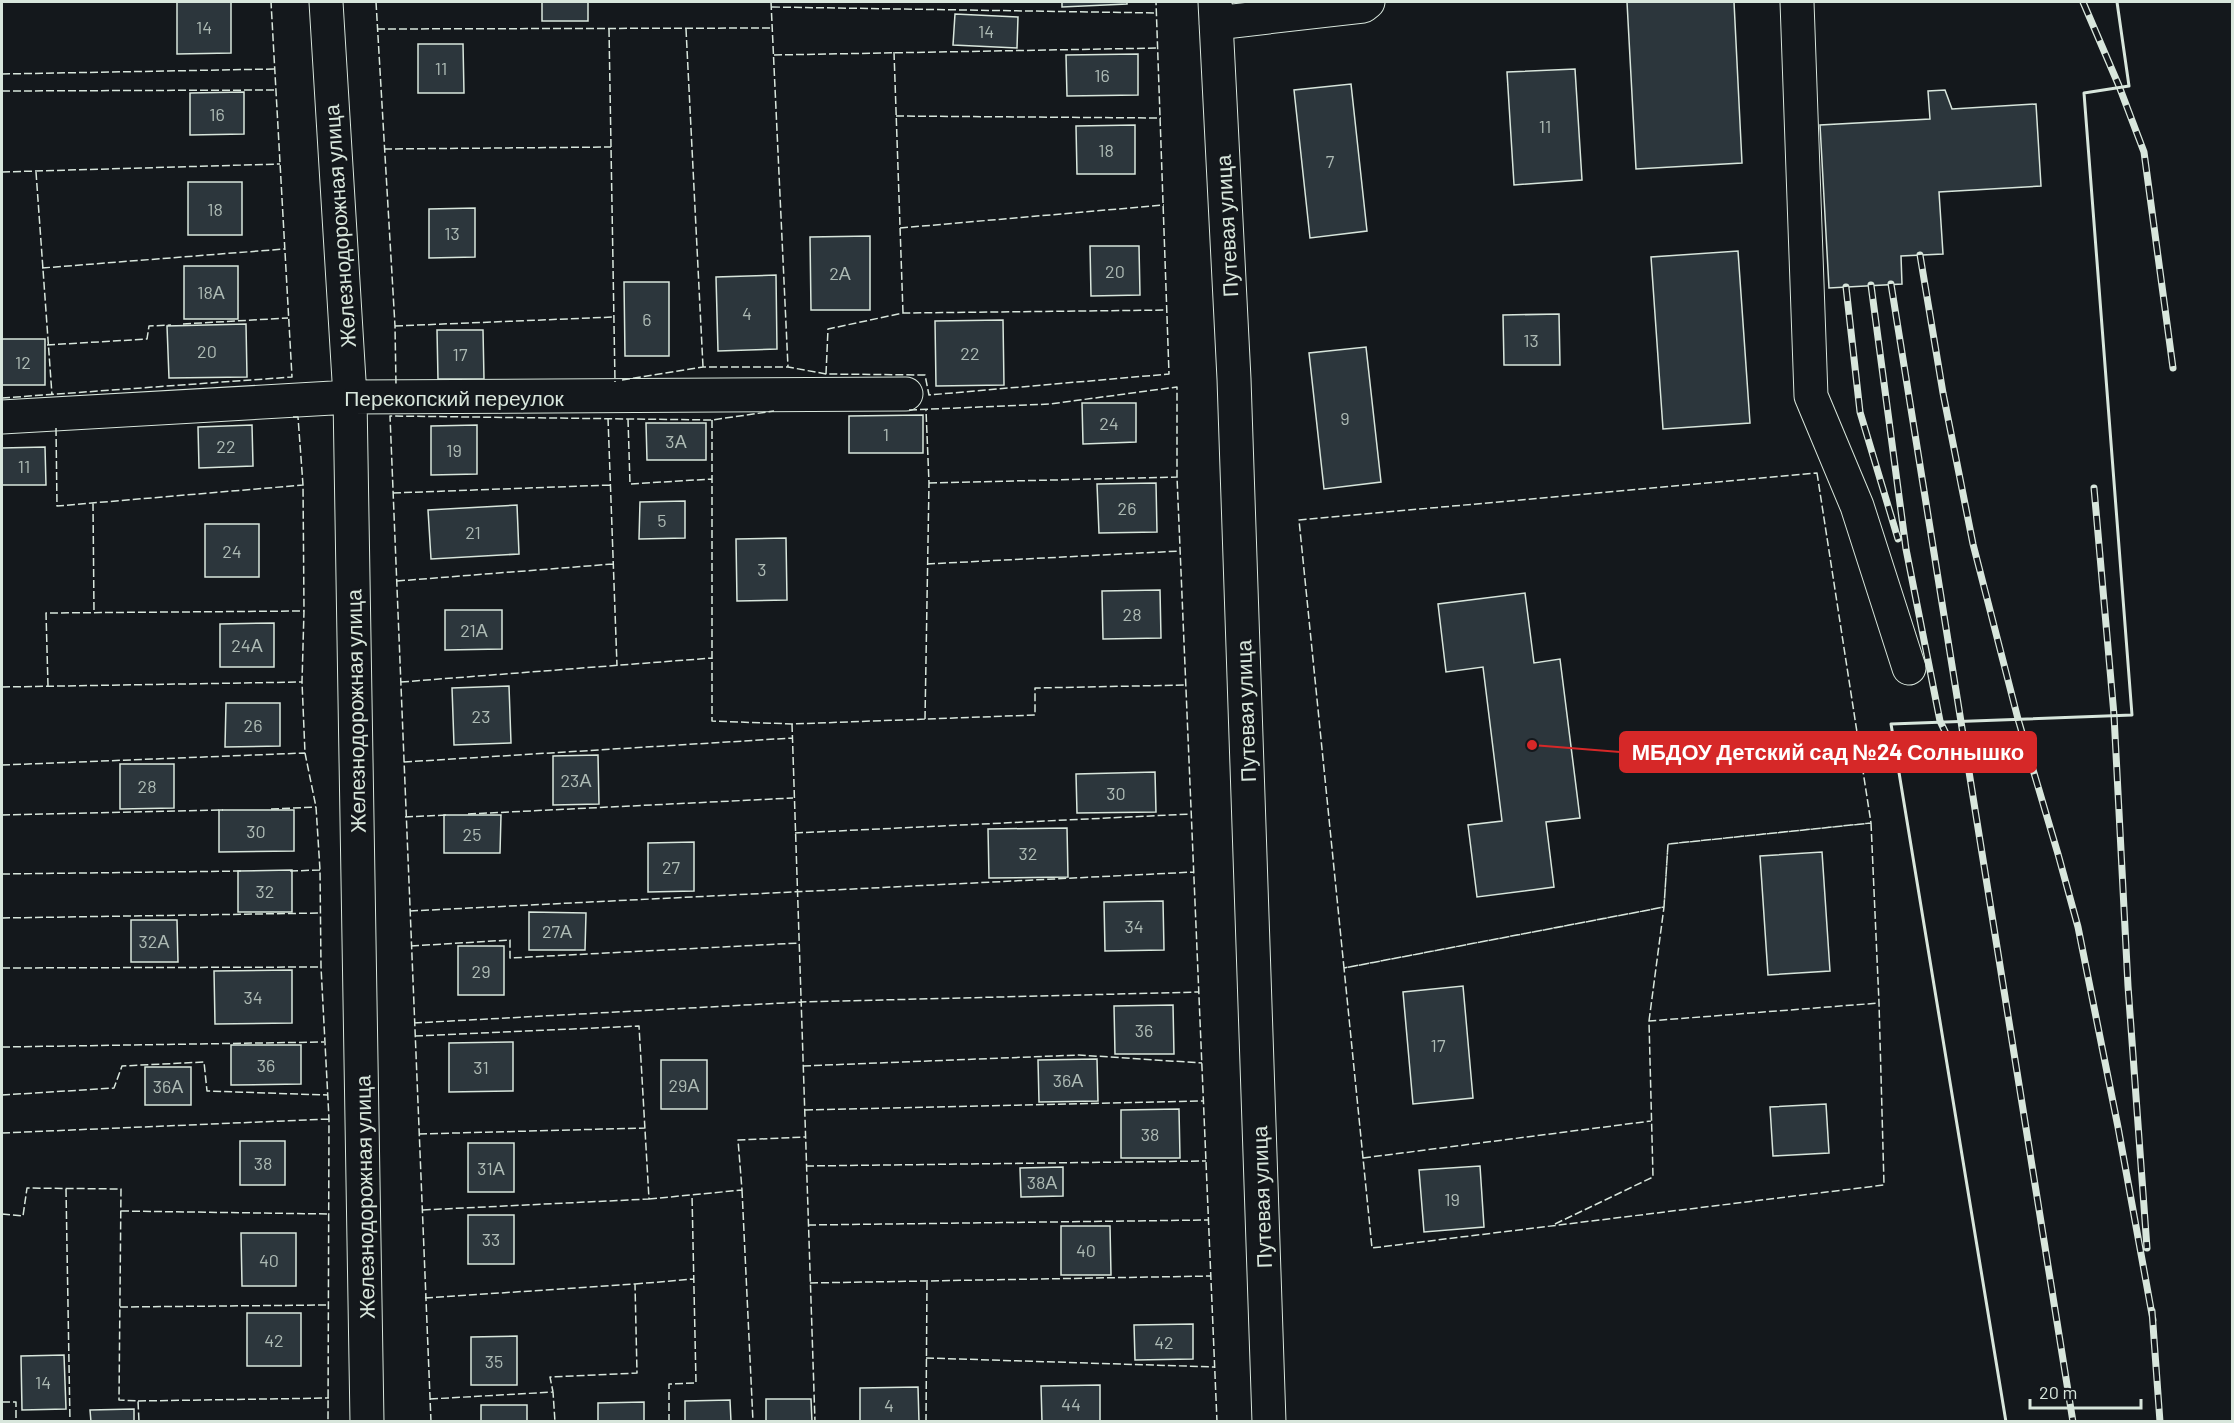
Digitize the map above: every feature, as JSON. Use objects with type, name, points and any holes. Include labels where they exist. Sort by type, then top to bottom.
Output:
[{"type":"street","name":"Железнодорожная улица","points":[[326,2],[350,398],[367,1422]]},
{"type":"street","points":[[1216,12],[1363,6],[1368,2]]},
{"type":"street","points":[[1797,2],[1811,396],[1857,506],[1909,668]]},
{"type":"street","name":"Путевая улица","points":[[1216,12],[1235,415],[1269,1422]]},
{"type":"street","name":"Перекопский переулок","points":[[2,417],[350,398],[906,394]]},
{"type":"building","points":[[177,2],[231,2],[231,53],[177,54]]},
{"type":"building","points":[[542,2],[588,2],[588,21],[542,21]]},
{"type":"building","points":[[1062,2],[1127,2],[1127,4],[1062,7]]},
{"type":"building","points":[[1627,2],[1734,2],[1742,163],[1636,169]]},
{"type":"building","points":[[955,14],[1018,17],[1017,48],[953,45]]},
{"type":"building","points":[[418,44],[463,44],[464,93],[418,93]]},
{"type":"building","points":[[1138,54],[1138,95],[1067,96],[1066,55]]},
{"type":"building","points":[[1575,69],[1582,180],[1514,185],[1507,72]]},
{"type":"building","points":[[1351,84],[1367,231],[1310,238],[1294,90]]},
{"type":"building","points":[[1945,90],[1952,109],[2036,104],[2041,186],[1939,192],[1943,254],[1901,256],[1902,284],[1829,288],[1820,125],[1930,119],[1928,91]]},
{"type":"building","points":[[244,92],[244,134],[190,135],[190,93]]},
{"type":"building","points":[[1135,125],[1135,174],[1077,174],[1076,126]]},
{"type":"building","points":[[188,182],[242,182],[242,235],[188,235]]},
{"type":"building","points":[[475,208],[475,257],[429,258],[429,209]]},
{"type":"building","points":[[870,236],[870,310],[811,310],[810,237]]},
{"type":"building","points":[[1090,246],[1139,246],[1140,295],[1091,296]]},
{"type":"building","points":[[1738,251],[1750,423],[1663,429],[1651,257]]},
{"type":"building","points":[[184,266],[238,266],[238,319],[184,319]]},
{"type":"building","points":[[776,275],[777,349],[718,351],[716,277]]},
{"type":"building","points":[[624,282],[669,282],[669,356],[625,356]]},
{"type":"building","points":[[1559,314],[1560,365],[1504,365],[1503,315]]},
{"type":"building","points":[[1003,320],[1004,385],[936,386],[935,321]]},
{"type":"building","points":[[246,324],[247,377],[169,378],[167,326]]},
{"type":"building","points":[[437,330],[483,330],[484,379],[438,379]]},
{"type":"building","points":[[2,339],[45,339],[45,385],[2,385]]},
{"type":"building","points":[[1366,347],[1381,482],[1324,489],[1309,353]]},
{"type":"building","points":[[1082,403],[1136,403],[1136,442],[1083,444]]},
{"type":"building","points":[[923,415],[923,453],[849,453],[849,416]]},
{"type":"building","points":[[646,423],[706,423],[706,460],[647,460]]},
{"type":"building","points":[[252,425],[253,466],[199,468],[198,427]]},
{"type":"building","points":[[477,425],[477,474],[431,475],[431,426]]},
{"type":"building","points":[[45,447],[46,485],[2,485],[2,448]]},
{"type":"building","points":[[1156,483],[1157,532],[1099,533],[1097,484]]},
{"type":"building","points":[[685,501],[685,538],[639,539],[640,502]]},
{"type":"building","points":[[517,505],[519,554],[431,559],[428,510]]},
{"type":"building","points":[[205,524],[259,524],[259,577],[205,577]]},
{"type":"building","points":[[786,538],[787,600],[737,601],[736,539]]},
{"type":"building","points":[[1160,590],[1161,638],[1103,639],[1102,591]]},
{"type":"building","points":[[1525,593],[1534,663],[1560,659],[1580,818],[1546,822],[1554,887],[1477,897],[1468,825],[1502,821],[1483,667],[1446,672],[1438,604]]},
{"type":"building","points":[[445,610],[502,610],[502,649],[445,650]]},
{"type":"building","points":[[274,623],[274,667],[220,667],[220,624]]},
{"type":"building","points":[[509,686],[511,743],[454,745],[452,688]]},
{"type":"building","points":[[226,703],[280,703],[280,746],[225,747]]},
{"type":"building","points":[[598,755],[599,804],[553,805],[553,756]]},
{"type":"building","points":[[120,764],[174,764],[174,808],[120,809]]},
{"type":"building","points":[[1155,772],[1156,812],[1077,813],[1076,774]]},
{"type":"building","points":[[219,810],[294,810],[294,851],[219,852]]},
{"type":"building","points":[[444,815],[501,815],[500,853],[444,853]]},
{"type":"building","points":[[1067,828],[1068,877],[989,878],[988,829]]},
{"type":"building","points":[[694,842],[694,891],[648,892],[648,843]]},
{"type":"building","points":[[1822,852],[1830,971],[1768,975],[1760,856]]},
{"type":"building","points":[[292,870],[292,912],[238,912],[238,871]]},
{"type":"building","points":[[1163,901],[1164,950],[1105,951],[1104,902]]},
{"type":"building","points":[[529,912],[586,913],[585,950],[529,950]]},
{"type":"building","points":[[131,920],[177,920],[178,962],[131,962]]},
{"type":"building","points":[[458,946],[504,946],[504,995],[458,995]]},
{"type":"building","points":[[292,970],[292,1023],[215,1024],[214,971]]},
{"type":"building","points":[[1463,986],[1473,1098],[1413,1104],[1403,992]]},
{"type":"building","points":[[1173,1005],[1174,1054],[1115,1054],[1114,1006]]},
{"type":"building","points":[[513,1042],[513,1091],[449,1092],[449,1043]]},
{"type":"building","points":[[231,1045],[301,1045],[301,1084],[231,1085]]},
{"type":"building","points":[[1097,1059],[1098,1101],[1039,1102],[1038,1060]]},
{"type":"building","points":[[661,1060],[707,1060],[707,1109],[661,1109]]},
{"type":"building","points":[[145,1067],[191,1067],[191,1105],[145,1105]]},
{"type":"building","points":[[1826,1104],[1829,1153],[1773,1156],[1770,1107]]},
{"type":"building","points":[[1179,1109],[1180,1158],[1121,1158],[1121,1110]]},
{"type":"building","points":[[240,1141],[285,1141],[285,1185],[240,1185]]},
{"type":"building","points":[[468,1143],[514,1143],[514,1192],[468,1192]]},
{"type":"building","points":[[1480,1166],[1484,1227],[1424,1232],[1419,1170]]},
{"type":"building","points":[[1063,1167],[1063,1196],[1021,1197],[1020,1168]]},
{"type":"building","points":[[468,1215],[514,1215],[514,1264],[468,1264]]},
{"type":"building","points":[[1061,1226],[1110,1226],[1111,1275],[1061,1275]]},
{"type":"building","points":[[241,1233],[296,1233],[296,1286],[242,1286]]},
{"type":"building","points":[[247,1313],[301,1313],[301,1366],[247,1366]]},
{"type":"building","points":[[1193,1324],[1193,1359],[1135,1360],[1134,1325]]},
{"type":"building","points":[[517,1336],[517,1385],[471,1385],[471,1337]]},
{"type":"building","points":[[64,1355],[66,1409],[22,1410],[21,1356]]},
{"type":"building","points":[[1100,1385],[1100,1422],[1042,1422],[1041,1386]]},
{"type":"building","points":[[918,1387],[919,1422],[860,1422],[860,1388]]},
{"type":"building","points":[[766,1399],[811,1399],[812,1422],[766,1422]]},
{"type":"building","points":[[730,1400],[731,1422],[685,1422],[685,1401]]},
{"type":"building","points":[[644,1402],[644,1422],[598,1422],[598,1403]]},
{"type":"building","points":[[481,1405],[527,1405],[527,1422],[481,1422]]},
{"type":"building","points":[[134,1409],[134,1422],[91,1422],[90,1410]]},
{"type":"railway","points":[[2083,2],[2144,152],[2173,368]]},
{"type":"railway","points":[[1920,255],[1943,393],[1973,544],[2018,719],[2078,927],[2153,1320]]},
{"type":"railway","points":[[1891,284],[2073,1422]]},
{"type":"railway","points":[[1871,285],[1906,549],[1940,721],[1963,769]]},
{"type":"railway","points":[[1846,287],[1860,412],[1898,539]]},
{"type":"railway","points":[[2094,488],[2114,715],[2128,986],[2147,1248]]},
{"type":"railway","points":[[2152,1311],[2160,1422]]},
{"type":"fence","points":[[2,398],[292,377],[271,2]]},
{"type":"fence","points":[[376,2],[395,326],[396,385]]},
{"type":"fence","points":[[771,2],[788,367]]},
{"type":"fence","points":[[622,380],[703,367],[788,367],[826,374],[925,375],[929,395],[1169,374],[1156,2]]},
{"type":"fence","points":[[772,7],[1156,13]]},
{"type":"fence","points":[[377,29],[773,28]]},
{"type":"fence","points":[[609,29],[615,382]]},
{"type":"fence","points":[[686,29],[703,367]]},
{"type":"fence","points":[[774,55],[1158,48]]},
{"type":"fence","points":[[894,52],[903,313]]},
{"type":"fence","points":[[2,74],[275,69]]},
{"type":"fence","points":[[2,91],[276,90]]},
{"type":"fence","points":[[896,116],[1161,118]]},
{"type":"fence","points":[[384,149],[611,147]]},
{"type":"fence","points":[[2,172],[280,164]]},
{"type":"fence","points":[[36,172],[52,395]]},
{"type":"fence","points":[[900,228],[1164,205]]},
{"type":"fence","points":[[42,268],[284,249]]},
{"type":"fence","points":[[826,374],[828,329],[903,313],[1167,310]]},
{"type":"fence","points":[[395,326],[614,317]]},
{"type":"fence","points":[[183,324],[288,318]]},
{"type":"fence","points":[[47,345],[147,339],[149,326],[171,325]]},
{"type":"fence","points":[[909,410],[1050,404],[1177,387],[1177,477],[1217,1422]]},
{"type":"fence","points":[[925,719],[929,483],[926,410]]},
{"type":"fence","points":[[431,1422],[390,416],[712,420],[774,411]]},
{"type":"fence","points":[[293,417],[298,417],[303,485],[302,682],[305,753],[316,807],[320,870],[321,967],[329,1119],[328,1422]]},
{"type":"fence","points":[[608,418],[617,666]]},
{"type":"fence","points":[[628,419],[630,484],[712,479]]},
{"type":"fence","points":[[712,420],[712,721],[792,724],[1035,715],[1035,688],[1186,685]]},
{"type":"fence","points":[[56,428],[57,506],[303,485]]},
{"type":"fence","points":[[1817,473],[1871,823],[1668,844],[1664,907],[1344,968],[1299,520],[1817,473]]},
{"type":"fence","points":[[929,483],[1177,477]]},
{"type":"fence","points":[[393,493],[610,485]]},
{"type":"fence","points":[[93,503],[94,612]]},
{"type":"fence","points":[[927,564],[1180,551]]},
{"type":"fence","points":[[397,581],[613,564]]},
{"type":"fence","points":[[48,686],[46,613],[304,611]]},
{"type":"fence","points":[[401,682],[712,658]]},
{"type":"fence","points":[[2,687],[302,682]]},
{"type":"fence","points":[[792,724],[815,1422]]},
{"type":"fence","points":[[404,762],[792,738]]},
{"type":"fence","points":[[2,765],[305,753]]},
{"type":"fence","points":[[468,814],[793,798]]},
{"type":"fence","points":[[271,809],[316,807]]},
{"type":"fence","points":[[2,815],[223,810]]},
{"type":"fence","points":[[795,833],[1191,814]]},
{"type":"fence","points":[[405,817],[447,815]]},
{"type":"fence","points":[[1871,823],[1884,1185],[1372,1248],[1344,968],[1664,907],[1668,844],[1871,823]]},
{"type":"fence","points":[[290,871],[320,870]]},
{"type":"fence","points":[[2,874],[242,871]]},
{"type":"fence","points":[[410,911],[1194,872]]},
{"type":"fence","points":[[1649,1021],[1664,907]]},
{"type":"fence","points":[[2,918],[321,913]]},
{"type":"fence","points":[[411,946],[510,940],[510,958],[799,943]]},
{"type":"fence","points":[[2,968],[321,967]]},
{"type":"fence","points":[[414,1023],[801,1002],[1199,992]]},
{"type":"fence","points":[[1555,1224],[1653,1177],[1649,1021],[1879,1003]]},
{"type":"fence","points":[[415,1036],[639,1026],[649,1199],[422,1210]]},
{"type":"fence","points":[[2,1047],[324,1042]]},
{"type":"fence","points":[[803,1066],[1079,1055],[1202,1063]]},
{"type":"fence","points":[[2,1095],[114,1088],[122,1066],[204,1062],[207,1091],[327,1095]]},
{"type":"fence","points":[[805,1110],[1203,1101]]},
{"type":"fence","points":[[2,1133],[329,1119]]},
{"type":"fence","points":[[1363,1158],[1651,1121]]},
{"type":"fence","points":[[419,1134],[645,1128]]},
{"type":"fence","points":[[649,1199],[742,1190],[738,1140],[805,1137]]},
{"type":"fence","points":[[806,1166],[1206,1161]]},
{"type":"fence","points":[[2,1214],[23,1216],[27,1188],[121,1189],[119,1400],[138,1401],[139,1422]]},
{"type":"fence","points":[[66,1189],[70,1422]]},
{"type":"fence","points":[[742,1190],[753,1422]]},
{"type":"fence","points":[[669,1422],[669,1384],[696,1383],[692,1195]]},
{"type":"fence","points":[[121,1211],[329,1214]]},
{"type":"fence","points":[[808,1225],[1208,1220]]},
{"type":"fence","points":[[810,1283],[1211,1276]]},
{"type":"fence","points":[[635,1284],[694,1279]]},
{"type":"fence","points":[[926,1422],[927,1280]]},
{"type":"fence","points":[[425,1298],[635,1284],[637,1373],[550,1377],[553,1392]]},
{"type":"fence","points":[[120,1307],[327,1305]]},
{"type":"fence","points":[[926,1358],[1215,1367]]},
{"type":"fence","points":[[430,1399],[553,1392],[555,1422]]},
{"type":"fence","points":[[138,1401],[329,1398]]},
{"type":"fence","points":[[2,1402],[16,1402],[16,1422]]},
{"type":"wall","points":[[2006,1422],[1891,724],[2132,715],[2084,93],[2129,86],[2117,2]]},
{"type":"place","name":"МБДОУ Детский сад №24 Солнышко","points":[[1532,745]]}]
